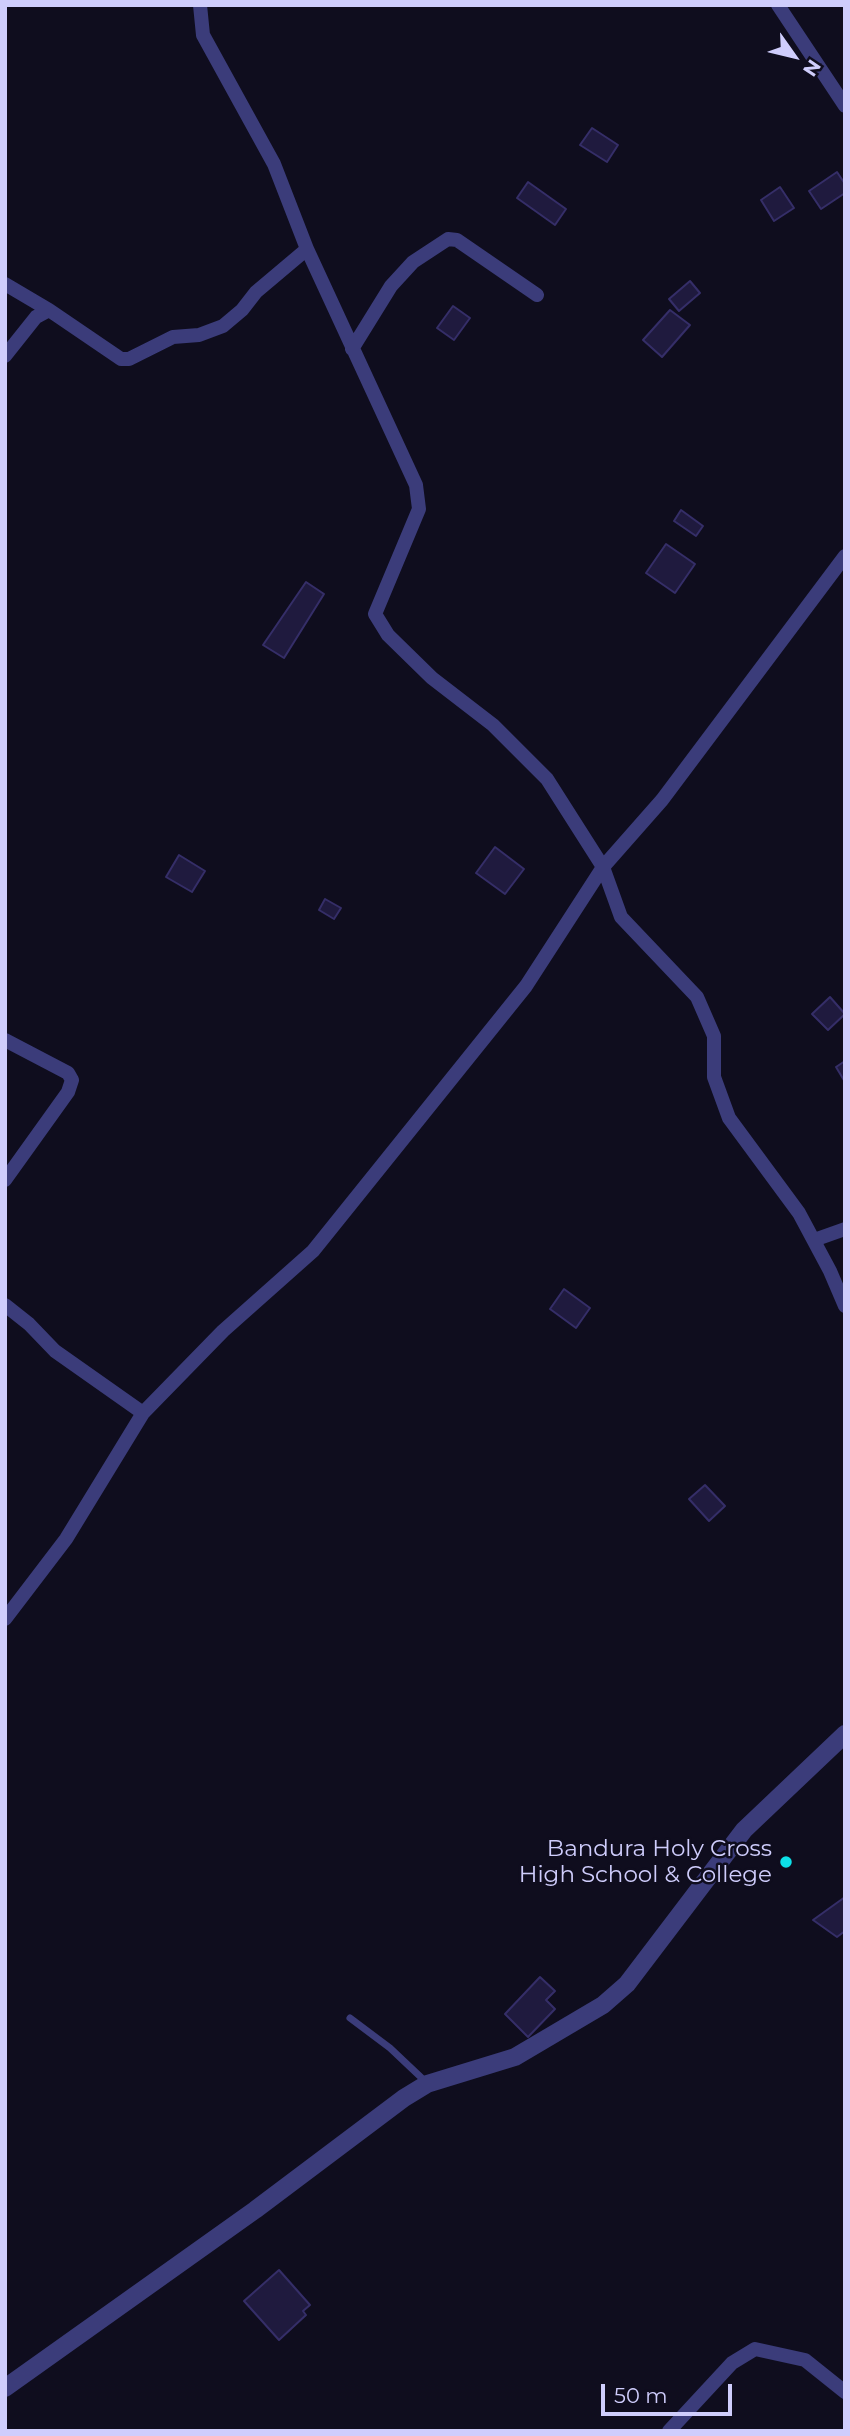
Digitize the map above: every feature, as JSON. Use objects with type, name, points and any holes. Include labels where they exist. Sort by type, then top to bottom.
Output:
[{"type":"street","points":[[200,5],[203,35],[274,164],[323,287],[344,323],[352,349],[408,462],[416,485],[419,509],[375,614],[388,635],[432,678],[493,724],[547,779],[603,867],[621,917],[697,997],[714,1035],[714,1077],[729,1118],[799,1213],[845,1306]]},
{"type":"street","points":[[778,5],[845,106]]},
{"type":"street","points":[[352,349],[391,286],[413,262],[448,239],[457,240],[537,295]]},
{"type":"street","points":[[5,284],[50,310],[109,353],[121,359],[129,359],[173,337],[199,335],[223,326],[242,310],[256,292],[307,249]]},
{"type":"street","points":[[5,356],[36,317],[50,310]]},
{"type":"street","points":[[5,1619],[66,1539],[143,1413],[223,1331],[313,1251],[526,986],[603,867],[662,800],[845,556]]},
{"type":"street","points":[[5,1040],[68,1073],[72,1080],[68,1092],[5,1180]]},
{"type":"street","points":[[814,1240],[845,1228]]},
{"type":"street","points":[[5,1306],[29,1324],[54,1351],[143,1413]]},
{"type":"street","points":[[5,2388],[428,2084],[514,2057],[603,2005],[627,1983],[744,1830],[845,1734]]},
{"type":"street","points":[[669,2431],[732,2363],[755,2349],[805,2360],[845,2392]]},
{"type":"lane","points":[[350,2018],[390,2048],[428,2084]]},
{"type":"building","points":[[592,128],[618,145],[607,162],[580,145]]},
{"type":"building","points":[[837,172],[845,184],[845,193],[821,209],[809,191]]},
{"type":"building","points":[[528,182],[566,209],[555,225],[517,198]]},
{"type":"building","points":[[780,187],[794,208],[774,221],[761,200]]},
{"type":"building","points":[[690,281],[700,293],[679,311],[669,299]]},
{"type":"building","points":[[453,306],[470,318],[454,340],[437,328]]},
{"type":"building","points":[[670,310],[690,325],[662,357],[643,340]]},
{"type":"building","points":[[681,510],[703,526],[696,536],[674,521]]},
{"type":"building","points":[[666,544],[695,564],[675,593],[646,573]]},
{"type":"building","points":[[306,582],[324,594],[284,658],[263,645]]},
{"type":"building","points":[[495,847],[524,869],[505,894],[476,873]]},
{"type":"building","points":[[179,855],[205,871],[192,892],[166,877]]},
{"type":"building","points":[[325,899],[341,908],[334,919],[319,910]]},
{"type":"building","points":[[830,997],[845,1014],[828,1030],[812,1014]]},
{"type":"building","points":[[845,1061],[845,1082],[836,1067]]},
{"type":"building","points":[[564,1289],[590,1308],[576,1328],[550,1309]]},
{"type":"building","points":[[705,1485],[725,1506],[709,1521],[689,1499]]},
{"type":"building","points":[[845,1897],[845,1931],[837,1937],[813,1920]]},
{"type":"building","points":[[540,1977],[555,1991],[546,2000],[555,2009],[528,2037],[505,2014]]},
{"type":"building","points":[[279,2270],[310,2305],[303,2311],[306,2315],[279,2340],[244,2301]]},
{"type":"place","name":"Bandura Holy Cross High School & College","points":[[786,1862]]}]
